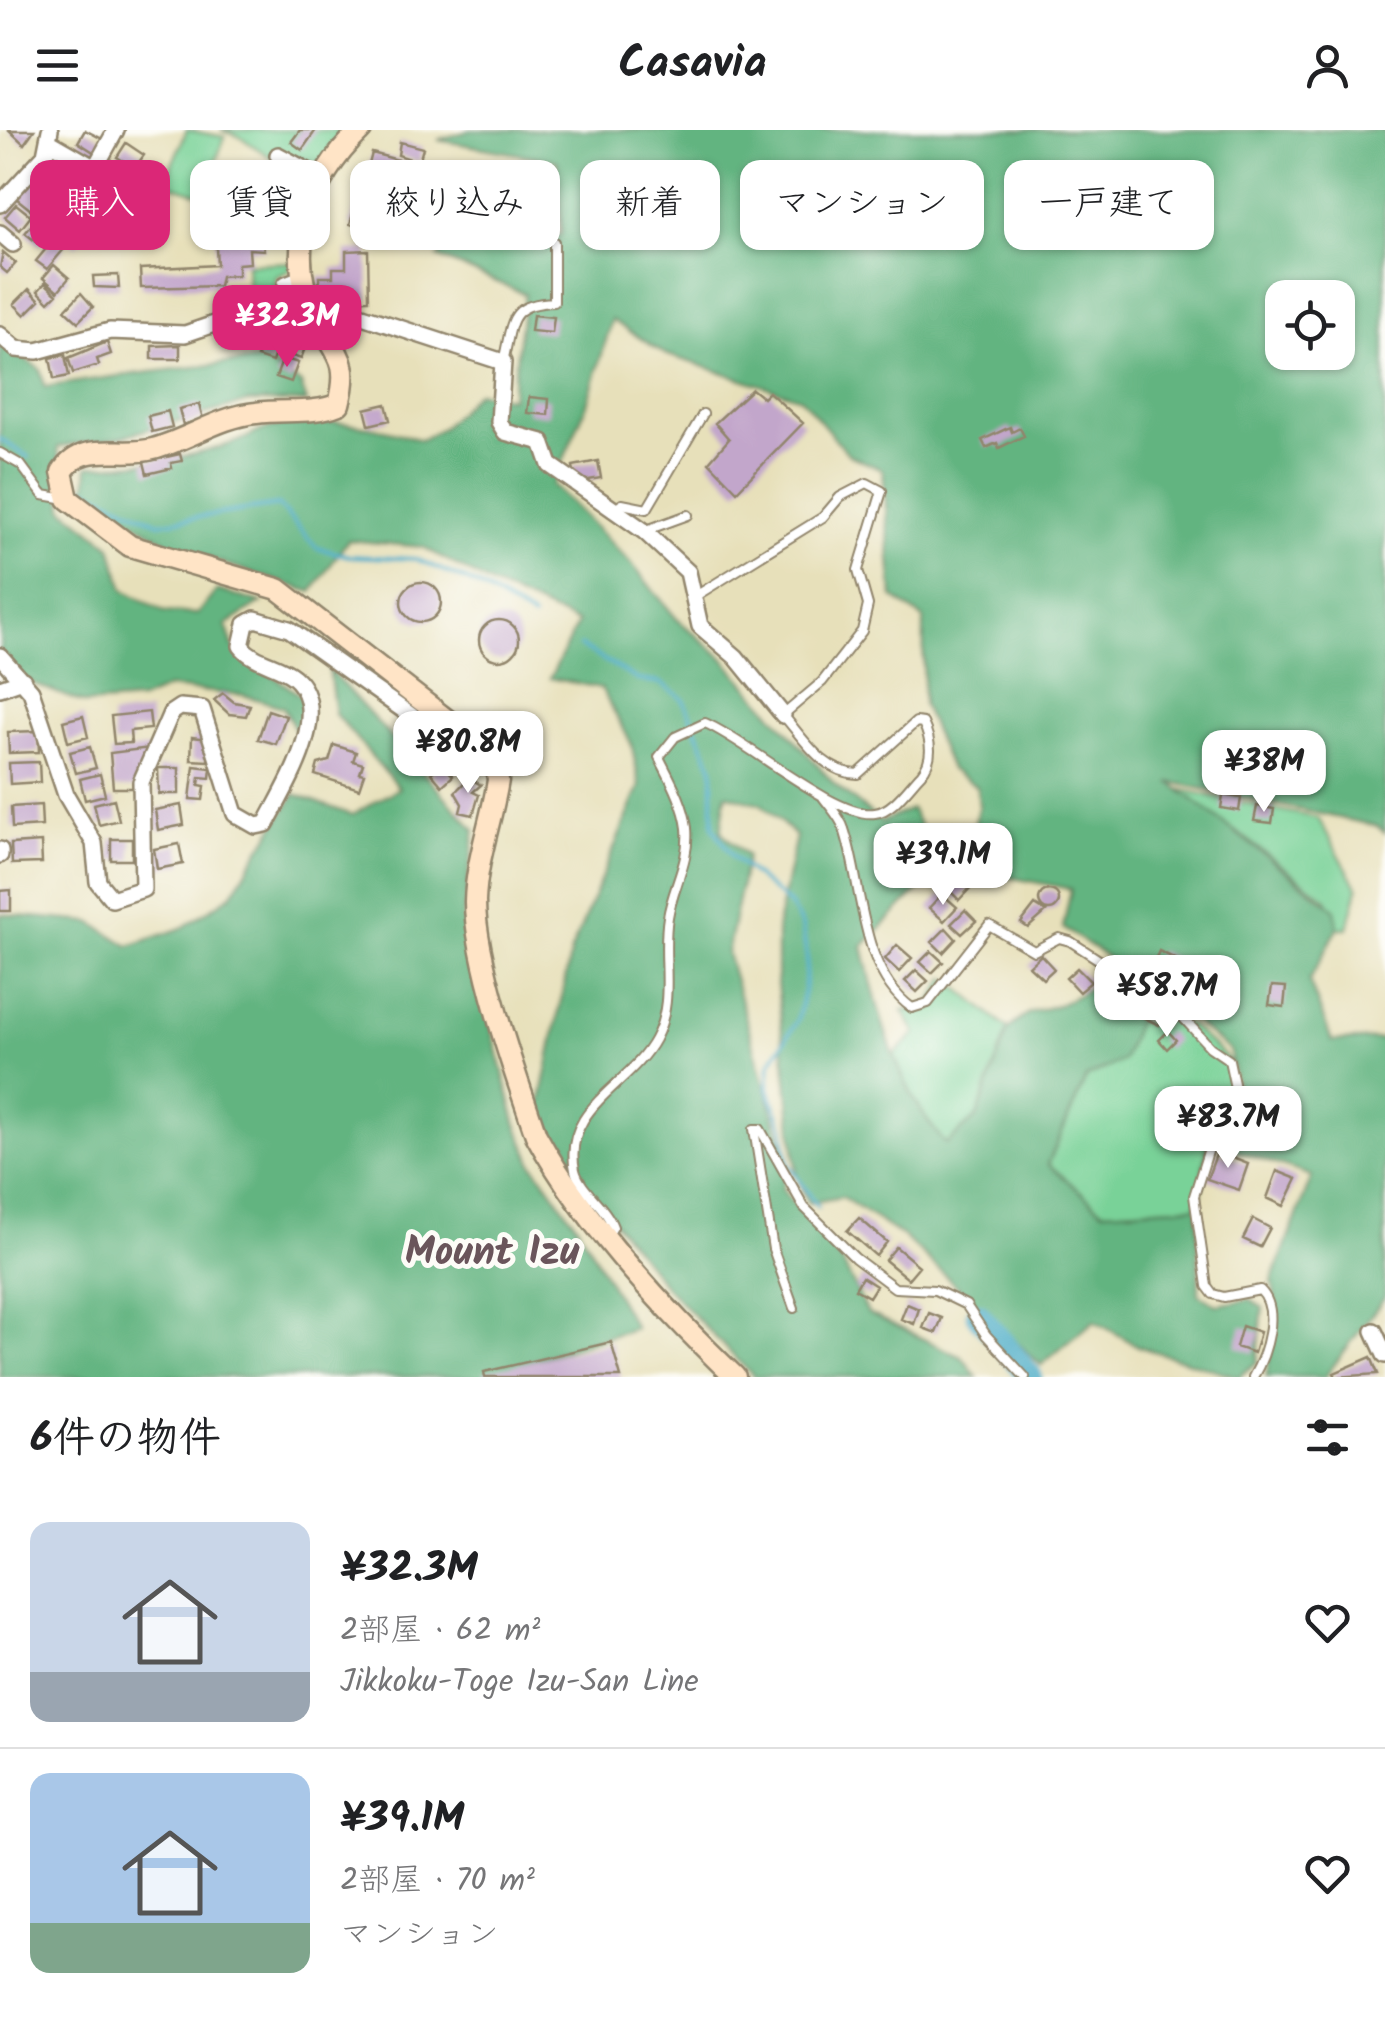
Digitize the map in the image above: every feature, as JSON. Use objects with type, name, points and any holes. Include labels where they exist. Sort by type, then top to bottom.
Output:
[{"type":"main road","points":[[330,169],[360,130]]},
{"type":"main road","points":[[302,250],[304,277],[316,318],[339,351],[345,380],[339,404],[322,411],[252,412],[151,450],[84,452],[70,459],[62,472],[68,499],[130,546],[278,589],[483,748],[496,765],[498,780],[477,876],[480,942],[536,1135],[550,1162],[668,1308],[735,1377]]},
{"type":"street","points":[[40,160],[49,136],[95,168],[116,130]]},
{"type":"street","points":[[278,154],[288,160]]},
{"type":"street","points":[[0,204],[30,171]]},
{"type":"street","points":[[0,233],[14,244]]},
{"type":"street","points":[[0,335],[16,349],[37,351],[110,332],[185,334],[220,322],[287,321],[286,284],[304,277]]},
{"type":"street","points":[[316,318],[332,309],[344,310],[503,362],[499,422],[504,432],[542,442],[550,466],[644,532],[688,572],[700,626],[736,657],[783,714]]},
{"type":"street","points":[[0,656],[23,680],[34,699],[66,794],[94,843],[98,882],[112,899],[143,890],[141,782],[171,713],[180,708],[202,709],[235,814],[244,822],[266,824],[296,768],[312,710],[310,696],[289,672],[247,654],[241,646],[246,624],[255,619],[268,619],[289,629],[447,741],[466,748],[483,748]]},
{"type":"street","points":[[0,688],[23,680]]},
{"type":"street","points":[[1374,1331],[1385,1355]]},
{"type":"lane","points":[[503,362],[516,312],[527,304],[554,302],[554,250]]},
{"type":"lane","points":[[614,511],[622,504],[647,509],[703,414]]},
{"type":"lane","points":[[0,454],[21,465],[43,496],[68,499]]},
{"type":"lane","points":[[608,1235],[613,1228],[609,1215],[575,1172],[576,1147],[579,1120],[642,1057],[664,1014],[668,914],[686,865],[687,829],[659,756],[675,737],[705,724],[821,793],[863,813],[877,814],[890,807],[928,766],[928,734],[923,723],[916,722],[858,774],[827,766],[783,714],[822,682],[862,631],[868,604],[858,570],[882,490],[868,483],[840,497],[823,518],[694,596]]},
{"type":"lane","points":[[644,532],[688,515]]},
{"type":"lane","points":[[821,793],[844,826],[865,934],[897,994],[912,1008],[928,1003],[989,925],[1034,951],[1060,938],[1070,941],[1175,1009],[1210,1047],[1230,1060],[1236,1092],[1212,1139],[1194,1196],[1206,1286],[1213,1294],[1224,1297],[1260,1290],[1268,1297],[1270,1320],[1263,1359],[1254,1377]]},
{"type":"lane","points":[[794,1308],[773,1249],[754,1129],[760,1129],[804,1206],[855,1258],[896,1288],[935,1290],[966,1305],[986,1335],[1026,1377]]},
{"type":"green space","points":[[187,130],[225,137],[216,160],[190,160],[190,191],[170,185],[170,169]]},
{"type":"green space","points":[[221,130],[344,130],[323,160],[275,160],[240,137]]},
{"type":"green space","points":[[471,130],[1385,130],[1385,833],[1377,826],[1170,782],[1335,909],[1338,928],[1309,981],[1332,1041],[1385,1039],[1385,1297],[1325,1377],[1266,1377],[1277,1312],[1272,1281],[1312,1176],[1219,1145],[1239,1101],[1230,1051],[1150,986],[1123,1060],[1086,1078],[1048,1164],[1103,1211],[1196,1206],[1212,1139],[1198,1210],[1199,1294],[1217,1305],[1251,1299],[1263,1308],[1257,1362],[1239,1377],[1140,1347],[1094,1321],[1041,1365],[905,1238],[842,1197],[808,1203],[797,1178],[777,984],[777,926],[796,836],[761,804],[726,794],[721,832],[747,856],[727,953],[788,1164],[782,1189],[843,1264],[868,1313],[962,1357],[977,1377],[754,1377],[665,1286],[560,1153],[539,1110],[571,951],[640,786],[631,743],[601,688],[550,678],[578,623],[494,586],[423,547],[348,540],[312,592],[179,549],[86,493],[88,466],[180,457],[216,449],[270,427],[294,423],[349,424],[421,440],[442,428],[477,392],[511,398],[525,294],[438,257],[443,250],[560,250],[560,160],[438,140]],"holes":[[[612,320],[665,354],[801,398],[849,455],[883,470],[893,597],[924,619],[923,705],[950,769],[977,787],[979,805],[965,869],[1071,889],[1063,928],[1145,982],[1118,972],[1061,1004],[1029,1013],[1008,1029],[977,1117],[946,1144],[902,1075],[883,1025],[863,946],[942,866],[911,809],[881,822],[836,786],[721,656],[677,619],[631,563],[553,485],[587,404]]]},
{"type":"green space","points":[[293,262],[294,268],[275,277],[278,307],[248,308],[247,264]]},
{"type":"green space","points":[[0,343],[40,369],[45,387],[262,359],[301,384],[307,402],[249,402],[120,437],[58,447],[64,509],[111,546],[124,590],[165,612],[198,614],[217,590],[261,603],[226,625],[233,647],[311,703],[297,732],[283,707],[243,695],[168,688],[141,700],[86,704],[0,671]]},
{"type":"green space","points":[[329,669],[475,830],[463,919],[516,1122],[533,1164],[578,1227],[635,1328],[482,1377],[0,1377],[0,914],[91,922],[129,946],[182,928],[231,895],[295,794],[352,815],[399,788],[335,714]]},
{"type":"green space","points":[[1178,789],[1318,818],[1358,888],[1348,928],[1338,928],[1327,899]]},
{"type":"green space","points":[[946,978],[1008,1029],[977,1117],[945,1145],[913,1101],[894,1055],[916,1033],[903,1011],[928,1006]]},
{"type":"green space","points":[[1170,1015],[1191,1026],[1229,1060],[1231,1094],[1208,1140],[1197,1206],[1103,1211],[1048,1164],[1086,1078],[1124,1056],[1137,1020],[1162,1028]]},
{"type":"building","points":[[9,130],[34,130],[24,144]]},
{"type":"building","points":[[85,130],[104,140],[95,153],[78,142]]},
{"type":"building","points":[[300,130],[316,130],[302,150],[291,142]]},
{"type":"building","points":[[400,142],[423,148],[420,160],[398,155]]},
{"type":"building","points":[[126,143],[144,155],[141,160],[117,157]]},
{"type":"building","points":[[372,153],[398,160],[370,160]]},
{"type":"building","points":[[30,182],[30,209],[16,198]]},
{"type":"building","points":[[16,204],[30,215],[20,230],[5,217]]},
{"type":"building","points":[[45,250],[63,250],[47,269],[36,261]]},
{"type":"building","points":[[216,250],[249,250],[250,263],[238,264],[238,275],[221,276],[219,286],[141,288],[140,269],[217,265]]},
{"type":"building","points":[[368,250],[369,300],[320,301],[319,277],[333,277],[333,268],[346,268],[346,251]]},
{"type":"building","points":[[3,252],[16,263],[7,273],[0,267]]},
{"type":"building","points":[[54,265],[69,278],[58,291],[43,278]]},
{"type":"building","points":[[118,275],[119,288],[94,287],[93,276]]},
{"type":"building","points":[[45,283],[57,294],[49,302],[38,291]]},
{"type":"building","points":[[29,289],[40,300],[25,315],[14,304]]},
{"type":"building","points":[[81,293],[93,307],[78,322],[65,310]]},
{"type":"building","points":[[533,315],[554,317],[552,333],[531,331]]},
{"type":"building","points":[[293,334],[308,339],[301,359],[286,354]]},
{"type":"building","points":[[264,338],[279,343],[272,362],[257,357]]},
{"type":"building","points":[[107,342],[111,354],[97,359],[99,365],[73,373],[68,358]]},
{"type":"building","points":[[180,345],[180,359],[152,359],[152,346]]},
{"type":"building","points":[[65,355],[69,376],[54,379],[50,358]]},
{"type":"building","points":[[283,358],[298,363],[291,382],[276,377]]},
{"type":"building","points":[[752,389],[763,398],[769,392],[803,423],[737,491],[709,462],[729,439],[715,423]]},
{"type":"building","points":[[529,397],[549,399],[548,415],[527,413]]},
{"type":"building","points":[[199,404],[203,419],[183,425],[179,409]]},
{"type":"building","points":[[386,404],[390,420],[369,425],[365,409]]},
{"type":"building","points":[[168,411],[172,427],[152,432],[148,416]]},
{"type":"building","points":[[1010,427],[1012,432],[1020,428],[1024,436],[999,448],[997,443],[986,448],[982,440]]},
{"type":"building","points":[[180,454],[182,461],[171,463],[172,468],[147,474],[144,462]]},
{"type":"building","points":[[598,461],[601,478],[576,482],[573,466]]},
{"type":"building","points":[[421,582],[435,588],[441,602],[435,616],[421,622],[407,616],[401,602],[407,588]]},
{"type":"building","points":[[499,620],[513,626],[519,640],[513,654],[499,660],[485,654],[479,640],[485,626]]},
{"type":"building","points":[[223,693],[234,702],[250,705],[246,716],[229,714],[214,700]]},
{"type":"building","points":[[268,710],[286,716],[276,744],[258,739]]},
{"type":"building","points":[[149,712],[151,729],[130,731],[131,743],[114,744],[111,716]]},
{"type":"building","points":[[83,716],[88,737],[68,742],[63,721]]},
{"type":"building","points":[[38,731],[39,752],[9,753],[8,732]]},
{"type":"building","points":[[192,737],[209,739],[208,761],[191,760]]},
{"type":"building","points":[[334,745],[356,752],[353,761],[363,764],[359,789],[315,775],[318,764],[329,761]]},
{"type":"building","points":[[427,745],[439,759],[427,770],[415,755]]},
{"type":"building","points":[[90,747],[96,768],[76,773],[70,752]]},
{"type":"building","points":[[150,748],[138,788],[113,788],[110,753]]},
{"type":"building","points":[[39,762],[40,782],[10,784],[9,763]]},
{"type":"building","points":[[442,763],[453,776],[442,786],[431,773]]},
{"type":"building","points":[[194,766],[211,768],[210,778],[200,777],[199,785],[205,786],[203,800],[190,799]]},
{"type":"building","points":[[158,768],[179,768],[179,794],[159,794]]},
{"type":"building","points":[[100,774],[105,795],[85,800],[80,779]]},
{"type":"building","points":[[469,778],[481,785],[473,792],[479,795],[473,815],[460,812],[462,804],[455,792]]},
{"type":"building","points":[[1223,795],[1241,798],[1239,811],[1221,808]]},
{"type":"building","points":[[114,799],[119,820],[99,825],[94,804]]},
{"type":"building","points":[[41,805],[42,826],[12,828],[11,807]]},
{"type":"building","points":[[181,805],[184,825],[158,830],[155,810]]},
{"type":"building","points":[[1257,806],[1274,809],[1272,823],[1254,821]]},
{"type":"building","points":[[111,839],[132,839],[132,860],[111,860]]},
{"type":"building","points":[[41,842],[42,863],[12,864],[11,844]]},
{"type":"building","points":[[179,844],[183,864],[157,869],[154,849]]},
{"type":"building","points":[[957,873],[972,886],[959,900],[945,886]]},
{"type":"building","points":[[11,890],[11,911],[0,911],[0,891]]},
{"type":"building","points":[[1049,890],[1059,900],[1049,910],[1039,900]]},
{"type":"building","points":[[942,894],[957,907],[944,921],[929,908]]},
{"type":"building","points":[[1035,905],[1046,912],[1028,928],[1021,923]]},
{"type":"building","points":[[965,910],[976,921],[962,934],[951,924]]},
{"type":"building","points":[[946,928],[956,939],[943,953],[932,942]]},
{"type":"building","points":[[897,945],[912,958],[899,972],[885,959]]},
{"type":"building","points":[[931,951],[943,962],[932,973],[920,962]]},
{"type":"building","points":[[1159,951],[1178,960],[1169,980],[1150,971]]},
{"type":"building","points":[[1041,955],[1054,969],[1043,979],[1029,966]]},
{"type":"building","points":[[1077,968],[1091,982],[1079,992],[1066,978]]},
{"type":"building","points":[[916,970],[928,981],[917,992],[905,981]]},
{"type":"building","points":[[1272,986],[1286,987],[1284,1007],[1269,1005]]},
{"type":"building","points":[[1146,1002],[1165,1010],[1159,1025],[1140,1016]]},
{"type":"building","points":[[1168,1031],[1176,1040],[1167,1049],[1159,1040]]},
{"type":"building","points":[[1217,1152],[1248,1164],[1239,1190],[1207,1179]]},
{"type":"building","points":[[1277,1171],[1297,1179],[1284,1206],[1267,1198]]},
{"type":"building","points":[[859,1218],[887,1242],[876,1256],[847,1231]]},
{"type":"building","points":[[1253,1219],[1270,1228],[1260,1247],[1243,1239]]},
{"type":"building","points":[[896,1247],[919,1266],[908,1279],[885,1260]]},
{"type":"building","points":[[862,1277],[876,1286],[869,1297],[855,1289]]},
{"type":"building","points":[[907,1304],[919,1309],[914,1324],[901,1319]]},
{"type":"building","points":[[929,1313],[942,1318],[936,1333],[923,1328]]},
{"type":"building","points":[[1242,1326],[1260,1332],[1254,1353],[1236,1347]]},
{"type":"building","points":[[611,1342],[621,1377],[485,1377],[484,1372]]},
{"type":"building","points":[[1371,1357],[1378,1374],[1336,1377],[1334,1373]]},
{"type":"waterway","points":[[0,439],[28,457]]},
{"type":"waterway","points":[[84,488],[159,523],[278,505],[317,548],[349,556],[416,559],[477,585],[533,618]]},
{"type":"waterway","points":[[580,646],[638,680],[661,683],[683,699],[713,768],[713,827],[733,857],[790,905],[802,926],[807,959],[804,991],[797,1021],[770,1064],[768,1088],[783,1127],[788,1164],[818,1207]]},
{"type":"waterway","points":[[978,1315],[1030,1376]]},
{"type":"district","name":"Mount Izu","points":[[492,1253]]}]
